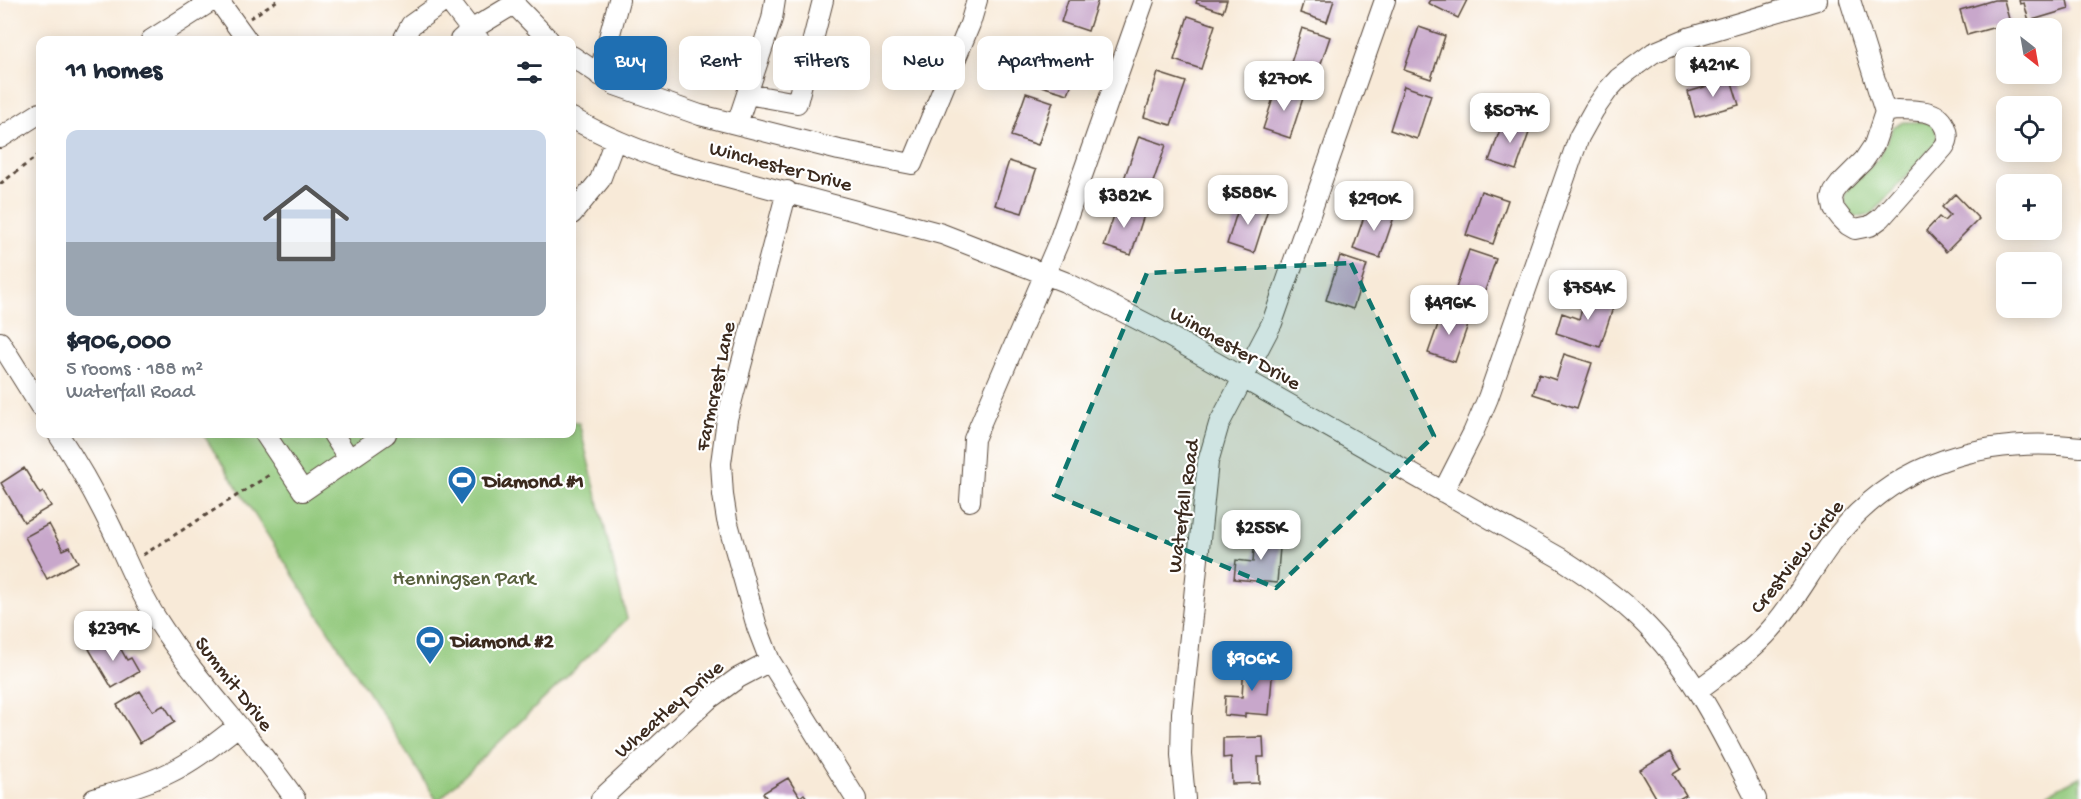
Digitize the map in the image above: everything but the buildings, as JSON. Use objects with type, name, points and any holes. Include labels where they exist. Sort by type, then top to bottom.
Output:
[{"type":"street","points":[[157,36],[213,0]]},
{"type":"street","points":[[218,0],[245,36]]},
{"type":"street","points":[[405,36],[411,25],[447,0],[469,36]]},
{"type":"street","points":[[610,36],[620,0]]},
{"type":"street","points":[[737,124],[772,18],[775,0]]},
{"type":"street","points":[[747,94],[797,103],[823,0]]},
{"type":"street","points":[[629,90],[700,115],[839,150],[912,164],[970,24],[977,0]]},
{"type":"street","points":[[970,501],[974,439],[1059,241],[1144,0]]},
{"type":"street","name":"Waterfall Road","points":[[1185,799],[1180,755],[1182,713],[1208,462],[1218,424],[1272,323],[1385,0]]},
{"type":"street","points":[[1443,492],[1488,398],[1579,137],[1608,90],[1638,63],[1674,43],[1817,0]]},
{"type":"street","points":[[1850,0],[1885,112],[1874,145],[1864,160],[1834,192],[1832,199],[1834,209],[1848,225],[1855,229],[1870,226],[1881,218],[1948,140],[1943,121],[1935,114],[1897,110],[1885,112]]},
{"type":"street","points":[[471,36],[514,2],[545,36]]},
{"type":"street","points":[[576,59],[594,71]]},
{"type":"street","points":[[0,138],[36,120]]},
{"type":"street","name":"Winchester Drive","points":[[576,120],[615,140],[676,162],[942,234],[1065,282],[1151,326],[1560,558],[1609,591],[1654,633],[1678,662],[1717,722],[1756,799]]},
{"type":"street","points":[[576,209],[600,180],[615,140]]},
{"type":"street","name":"Farmcrest Lane","points":[[787,191],[727,419],[721,463],[723,495],[727,520],[757,627],[770,661],[856,799]]},
{"type":"street","points":[[2,350],[36,400]]},
{"type":"street","name":"Summit Drive","points":[[60,438],[86,480],[155,617],[184,659],[295,799]]},
{"type":"street","points":[[268,438],[303,491],[380,438]]},
{"type":"street","points":[[336,438],[350,459]]},
{"type":"street","name":"Crestview Circle","points":[[1698,690],[1745,655],[1770,630],[1835,538],[1856,514],[1911,474],[1953,455],[2024,444],[2081,447]]},
{"type":"street","name":"Wheatley Drive","points":[[601,799],[709,699],[738,678],[770,661]]},
{"type":"street","points":[[94,799],[168,773],[207,750],[238,726]]},
{"type":"path","points":[[0,184],[36,157]]},
{"type":"path","points":[[128,565],[286,465]]},
{"type":"highlighted area","points":[[1351,263],[1434,436],[1276,588],[1054,495],[1147,273]]},
{"type":"green space","points":[[1904,122],[1926,122],[1933,125],[1938,136],[1935,144],[1872,214],[1860,217],[1852,215],[1845,203],[1844,197],[1847,191],[1879,158],[1894,126]]},
{"type":"green space","name":"Henningsen Park","points":[[576,423],[579,423],[627,619],[440,799],[436,799],[206,438],[576,438]]},
{"type":"green space","points":[[2081,776],[2081,799],[2037,799]]},
{"type":"place","name":"Diamond #1","points":[[462,506]]},
{"type":"place","name":"Diamond #2","points":[[430,666]]}]
